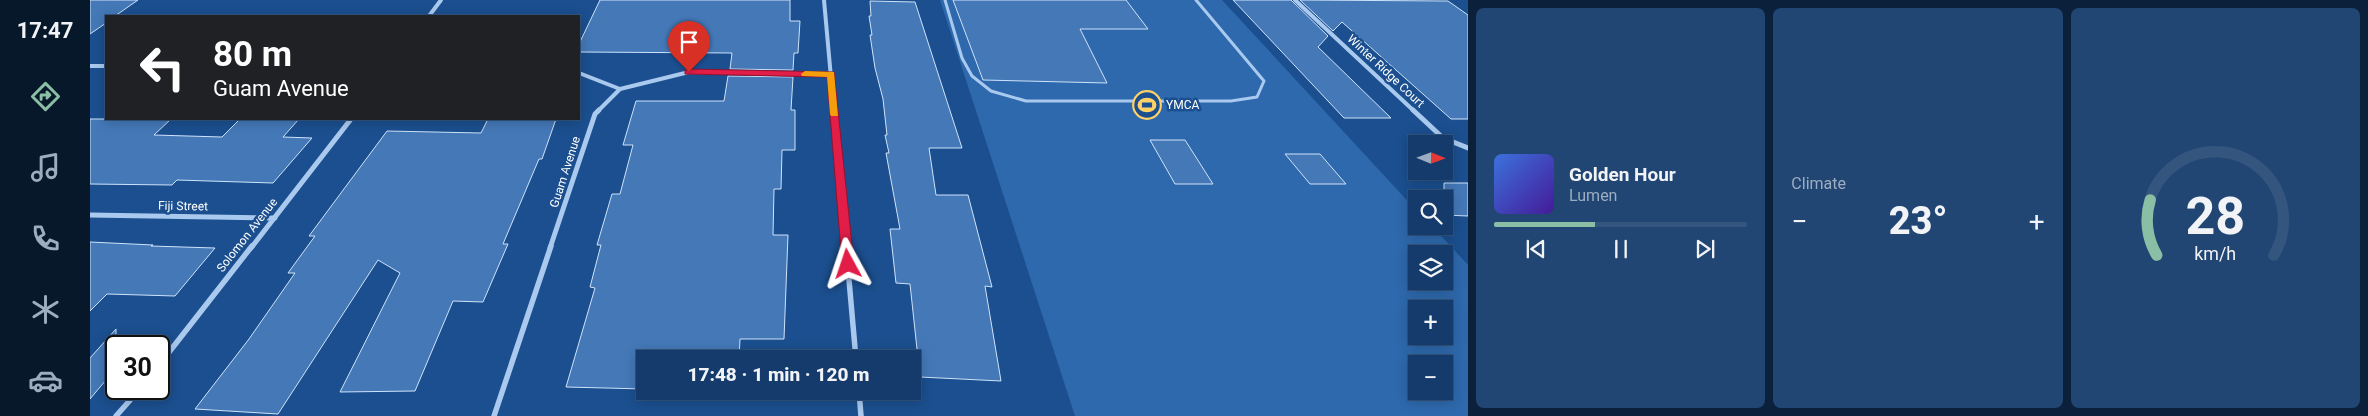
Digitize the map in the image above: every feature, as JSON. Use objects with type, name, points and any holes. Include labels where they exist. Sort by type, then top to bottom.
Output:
[{"type":"street","points":[[430,15],[441,0]]},
{"type":"street","points":[[824,0],[855,350]]},
{"type":"street","name":"Winter Ridge Court","points":[[1295,0],[1443,138],[1468,148]]},
{"type":"street","points":[[90,66],[105,66]]},
{"type":"street","points":[[580,73],[620,89],[689,72],[831,74]]},
{"type":"street","name":"Guam Avenue","points":[[494,416],[595,114],[620,89]]},
{"type":"street","name":"Solomon Avenue","points":[[170,350],[276,218],[350,120]]},
{"type":"street","name":"Fiji Street","points":[[90,216],[276,218]]},
{"type":"street","points":[[116,416],[130,400]]},
{"type":"street","points":[[860,400],[861,416]]},
{"type":"lane","points":[[945,0],[962,58],[972,76],[991,91],[1026,100],[1231,100],[1257,97],[1264,81],[1196,0]]},
{"type":"shaded area","name":"YMCA","points":[[940,0],[1222,0],[1408,201],[1408,235],[1440,235],[1450,245],[1408,245],[1408,290],[1453,290],[1453,249],[1468,265],[1468,416],[1075,416]]},
{"type":"building","points":[[90,0],[138,0],[116,15],[105,15],[105,24],[90,34]]},
{"type":"building","points":[[600,0],[790,0],[790,21],[800,21],[798,53],[794,53],[793,70],[730,69],[732,53],[580,52],[580,42]]},
{"type":"building","points":[[953,0],[1126,0],[1148,29],[1080,29],[1107,83],[983,80]]},
{"type":"building","points":[[1233,0],[1291,0],[1328,36],[1318,47],[1391,118],[1344,118]]},
{"type":"building","points":[[1300,0],[1448,1],[1468,15],[1468,119],[1451,119],[1342,22],[1333,31]]},
{"type":"building","points":[[870,1],[915,2],[962,148],[929,148],[936,195],[968,195],[992,287],[985,286],[1001,381],[921,377],[921,350],[917,350],[910,284],[896,283],[890,229],[900,229],[886,153],[889,153],[885,135],[887,135],[883,99],[875,68],[870,35],[872,35],[869,16],[871,16]]},
{"type":"building","points":[[728,76],[793,77],[791,110],[795,110],[795,150],[782,150],[781,189],[774,189],[773,235],[788,235],[784,339],[740,339],[739,350],[636,350],[636,389],[566,387],[595,288],[590,287],[601,245],[597,245],[612,194],[620,194],[633,145],[623,145],[636,101],[724,101]]},
{"type":"building","points":[[90,119],[170,120],[154,135],[222,137],[239,120],[298,120],[283,137],[312,138],[273,183],[177,180],[172,185],[90,184]]},
{"type":"building","points":[[488,120],[556,120],[542,159],[539,159],[503,244],[508,244],[483,302],[453,301],[415,391],[340,392],[400,273],[378,260],[278,414],[195,409],[249,339],[295,273],[288,273],[315,236],[309,236],[387,131],[481,133]]},
{"type":"building","points":[[1150,140],[1185,140],[1213,184],[1175,184]]},
{"type":"building","points":[[1285,154],[1320,154],[1346,184],[1310,184]]},
{"type":"building","points":[[1444,183],[1468,183],[1468,216],[1453,215],[1453,190],[1444,190]]},
{"type":"building","points":[[90,242],[215,248],[175,296],[107,294],[90,311]]},
{"type":"building","points":[[116,329],[116,335],[111,335]]},
{"type":"building","points":[[105,341],[105,381],[90,399],[90,358]]},
{"type":"slow traffic","points":[[805,74],[831,74],[835,114]]},
{"type":"place","name":"YMCA","points":[[1147,105]]},
{"type":"route","points":[[689,72],[831,74],[848,264]]}]
